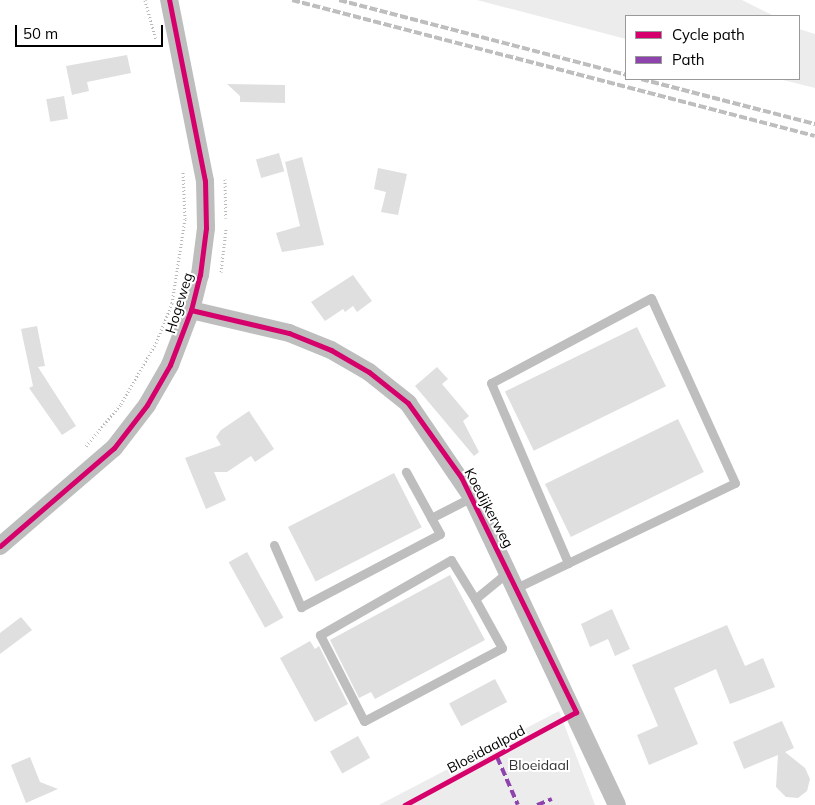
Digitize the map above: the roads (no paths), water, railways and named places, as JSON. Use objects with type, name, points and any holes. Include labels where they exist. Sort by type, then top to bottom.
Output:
[{"type":"street","name":"Hogeweg","points":[[0,546],[114,448],[170,365],[191,310],[206,228],[205,181],[200,138],[169,0]]},
{"type":"street","name":"Koedijkerweg","points":[[191,310],[289,333],[331,350],[370,372],[408,403],[472,497],[617,805]]},
{"type":"lane","points":[[475,599],[512,580],[568,563],[735,483],[651,298],[491,383],[568,563]]},
{"type":"lane","points":[[274,545],[302,607],[440,534],[406,472]]},
{"type":"lane","points":[[432,518],[472,497]]},
{"type":"lane","points":[[451,560],[475,599],[502,648],[364,721],[320,635],[451,560]]},
{"type":"railway","points":[[292,0],[815,136]]},
{"type":"railway","points":[[339,0],[625,75]]},
{"type":"railway","points":[[645,80],[815,124]]},
{"type":"park label","name":"Bloeidaal","points":[[539,765]]}]
